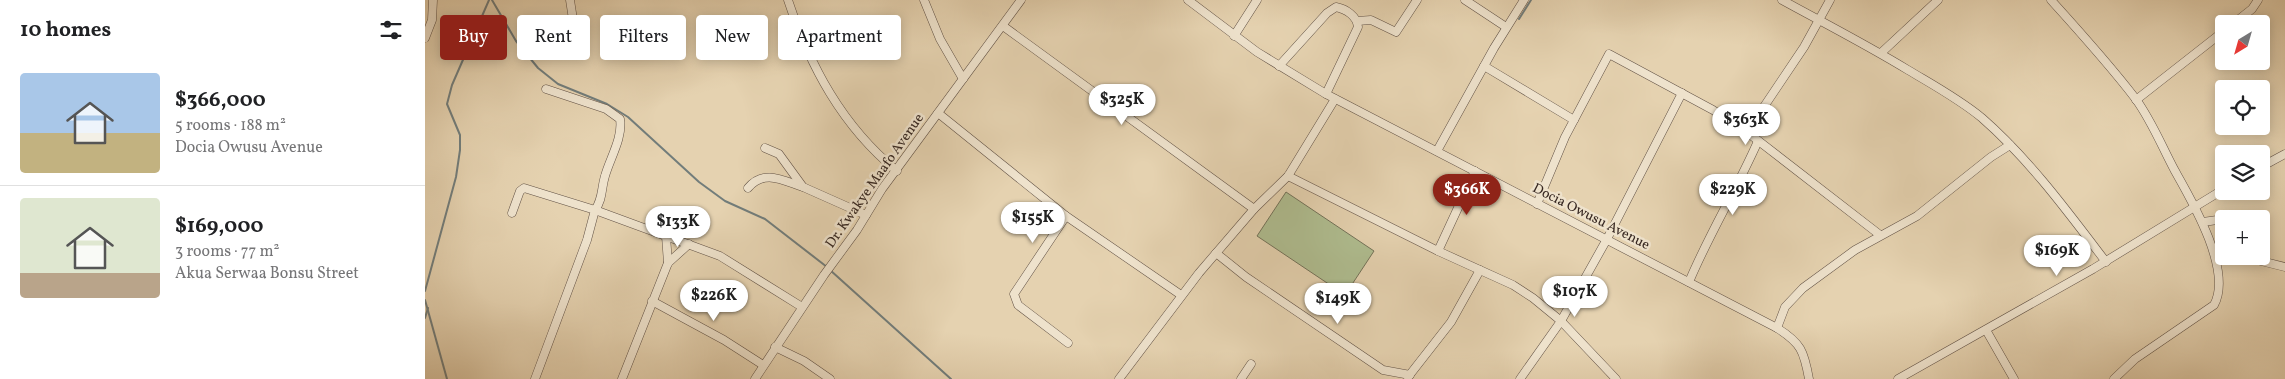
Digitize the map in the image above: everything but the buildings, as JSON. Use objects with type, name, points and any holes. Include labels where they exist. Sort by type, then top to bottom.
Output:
[{"type":"street","points":[[425,38],[432,20],[433,0]]},
{"type":"street","points":[[570,0],[572,15]]},
{"type":"street","points":[[788,0],[819,75],[833,102],[866,143],[897,171]]},
{"type":"street","points":[[924,0],[940,39],[963,79]]},
{"type":"street","name":"Dr. Kwakye Maafo Avenue","points":[[755,379],[866,215],[1021,0]]},
{"type":"street","name":"Docia Owusu Avenue","points":[[1188,0],[1234,36],[1326,94],[1777,328],[1795,340],[1802,349],[1809,379]]},
{"type":"street","points":[[1234,36],[1257,0]]},
{"type":"street","points":[[1279,66],[1332,9],[1341,8],[1357,21],[1371,20],[1396,32],[1417,0]]},
{"type":"street","points":[[1465,0],[1506,27]]},
{"type":"street","points":[[1437,151],[1506,27],[1524,0]]},
{"type":"street","points":[[1782,0],[1881,54],[1966,106],[2010,145],[2069,214],[2106,262]]},
{"type":"street","points":[[1747,132],[1819,20],[1829,0]]},
{"type":"street","points":[[1881,54],[1938,0]]},
{"type":"street","points":[[2051,0],[2136,100],[2155,129],[2175,171],[2196,205],[2214,254],[2219,294],[2215,305],[2135,359],[2114,379]]},
{"type":"street","points":[[2244,15],[2252,9],[2258,0]]},
{"type":"street","points":[[1326,94],[1356,31],[1357,21]]},
{"type":"street","points":[[1003,26],[1254,209]]},
{"type":"street","points":[[2136,100],[2215,38]]},
{"type":"street","points":[[1537,204],[1574,120],[1609,54],[1682,93],[1747,132],[1880,235]]},
{"type":"street","points":[[1484,66],[1574,120]]},
{"type":"street","points":[[535,379],[551,332],[583,253],[595,210],[601,198],[604,179],[619,139],[621,119],[606,109],[546,89]]},
{"type":"street","points":[[1520,379],[1561,321],[1607,240],[1682,93]]},
{"type":"street","points":[[1121,378],[1181,294],[1254,209],[1288,176],[1335,98]]},
{"type":"street","points":[[938,113],[1066,216],[1181,294]]},
{"type":"street","points":[[1689,282],[1704,246],[1742,179],[1758,142]]},
{"type":"street","points":[[1777,328],[1785,307],[1793,296],[1855,250],[1917,216],[2010,145]]},
{"type":"street","points":[[765,148],[779,154],[803,187]]},
{"type":"street","points":[[2270,163],[2285,154]]},
{"type":"street","points":[[1438,251],[1475,171]]},
{"type":"street","points":[[748,188],[757,179],[764,176],[803,187],[866,215]]},
{"type":"street","points":[[1288,176],[1438,251],[1519,288],[1561,321],[1616,379]]},
{"type":"street","points":[[512,213],[520,191],[524,188],[595,210],[720,256],[802,307]]},
{"type":"street","points":[[1898,379],[2106,262],[2215,194]]},
{"type":"street","points":[[1066,216],[1013,294],[1018,305],[1069,343]]},
{"type":"street","points":[[2203,222],[2215,220]]},
{"type":"street","points":[[665,236],[668,263]]},
{"type":"street","points":[[622,379],[668,263],[689,244]]},
{"type":"street","points":[[1216,253],[1246,277],[1383,370],[1409,377],[1451,322],[1480,270]]},
{"type":"street","points":[[2270,263],[2285,267]]},
{"type":"street","points":[[652,302],[724,340],[763,365]]},
{"type":"street","points":[[1987,330],[2015,379]]},
{"type":"street","points":[[775,347],[804,361],[830,379]]},
{"type":"street","points":[[1241,379],[1251,364]]},
{"type":"street","points":[[1383,370],[1387,379]]},
{"type":"green space","points":[[1286,192],[1374,251],[1345,295],[1257,236]]},
{"type":"waterway","points":[[425,291],[456,177],[460,150],[460,135],[447,104],[452,85],[489,0]]},
{"type":"waterway","points":[[492,0],[516,41],[538,68],[558,84],[607,104],[628,117],[699,182],[725,201],[765,219],[827,267]]},
{"type":"waterway","points":[[1519,19],[1531,0]]},
{"type":"waterway","points":[[830,270],[951,379]]},
{"type":"waterway","points":[[425,300],[447,379]]},
{"type":"waterway","points":[[425,318],[428,308]]}]
